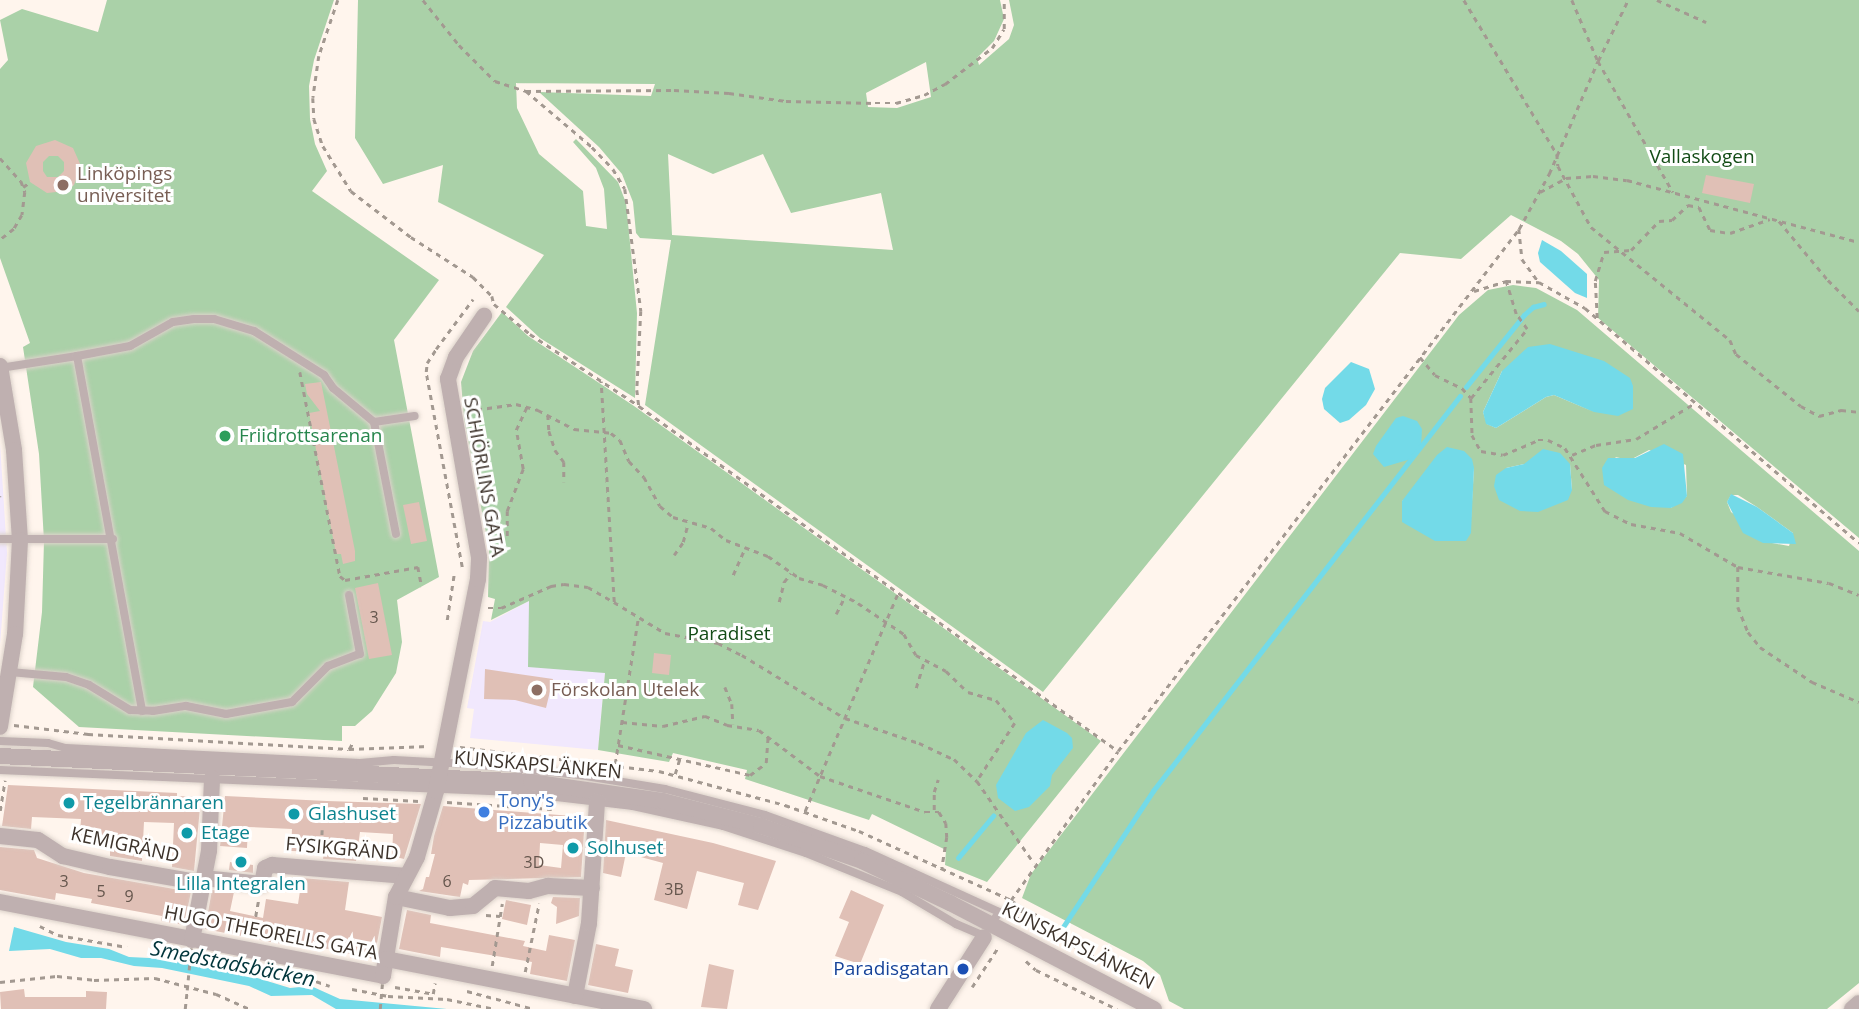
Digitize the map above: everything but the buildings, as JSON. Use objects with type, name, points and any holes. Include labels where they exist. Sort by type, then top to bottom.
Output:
[{"type":"street","name":"SCHIÖRLINS GATA","points":[[386,959],[397,897],[417,857],[438,777],[471,577],[479,557],[448,379],[456,357],[484,316]]},
{"type":"street","points":[[0,367],[15,462],[20,540],[15,634],[0,726]]},
{"type":"street","name":"KUNSKAPSLÄNKEN","points":[[0,757],[438,777],[580,787],[713,813],[862,861],[987,931],[1154,1009]]},
{"type":"street","points":[[192,944],[209,851],[212,778]]},
{"type":"street","points":[[575,996],[589,923],[597,801]]},
{"type":"street","name":"KEMIGRÄND","points":[[0,836],[38,840],[63,856],[86,862],[203,880]]},
{"type":"street","name":"FYSIKGRÄND","points":[[262,884],[265,868],[272,865],[407,876]]},
{"type":"street","points":[[203,880],[262,884]]},
{"type":"street","points":[[397,897],[450,908],[473,906],[495,888],[529,891],[543,887],[592,888]]},
{"type":"street","name":"HUGO THEORELLS GATA","points":[[0,902],[192,944],[249,950],[387,982],[386,959],[644,1009]]},
{"type":"street","points":[[938,1009],[987,931]]},
{"type":"street","points":[[1852,1009],[1859,1003]]},
{"type":"lane","points":[[0,367],[130,346],[173,322],[214,319],[254,331],[324,375],[333,388],[374,422],[396,534]]},
{"type":"lane","points":[[76,356],[113,539],[142,711]]},
{"type":"lane","points":[[374,422],[415,416]]},
{"type":"lane","points":[[0,539],[113,539]]},
{"type":"lane","points":[[10,672],[66,677],[89,685],[130,710],[186,706],[226,714],[292,702],[328,666],[360,653],[349,595]]},
{"type":"lane","points":[[0,740],[48,743],[66,748],[360,763],[394,760],[438,777],[514,792],[597,801],[723,826],[806,853],[902,892],[987,931]]},
{"type":"lane","points":[[0,770],[375,785],[438,777]]},
{"type":"path","points":[[338,0],[319,56],[313,98],[314,119],[323,146],[351,191],[411,237],[473,276],[492,296],[494,304],[530,334],[639,406],[1118,751]]},
{"type":"path","points":[[423,0],[459,45],[495,81],[526,91],[674,90],[729,93],[786,101],[904,101],[945,83],[992,48],[1004,29],[1004,0]]},
{"type":"path","points":[[1462,0],[1558,154],[1558,166],[1591,227],[1730,340],[1736,354],[1801,406],[1819,415],[1841,410],[1859,412]]},
{"type":"path","points":[[1572,0],[1598,61],[1673,192]]},
{"type":"path","points":[[1135,981],[1111,964],[1062,940],[1040,916],[1011,900],[1034,863],[1118,751],[1520,229],[1558,154],[1628,0]]},
{"type":"path","points":[[1657,0],[1706,22]]},
{"type":"path","points":[[526,91],[592,147],[612,169],[625,189],[641,311],[637,390],[639,406]]},
{"type":"path","points":[[0,158],[23,187],[22,215],[14,229],[0,240]]},
{"type":"path","points":[[1537,194],[1566,178],[1593,176],[1627,180],[1859,242]]},
{"type":"path","points":[[23,187],[30,182]]},
{"type":"path","points":[[1597,318],[1595,281],[1604,252],[1631,250],[1659,220],[1672,220],[1688,205],[1699,207],[1710,230],[1730,233],[1770,219]]},
{"type":"path","points":[[1779,221],[1828,280],[1859,311]]},
{"type":"path","points":[[1520,229],[1522,259],[1539,282],[1597,318],[1859,543]]},
{"type":"path","points":[[1471,293],[1506,281],[1539,282]]},
{"type":"path","points":[[1471,398],[1527,329],[1516,314],[1506,281]]},
{"type":"path","points":[[471,577],[426,372],[427,363],[436,349],[474,299]]},
{"type":"path","points":[[297,357],[340,576],[345,580],[418,567],[422,587]]},
{"type":"path","points":[[1420,357],[1435,375],[1462,388],[1471,398],[1472,435],[1481,451],[1503,455],[1530,441],[1548,440],[1558,443],[1572,455],[1586,486],[1605,511],[1630,524],[1680,533],[1738,566],[1829,583],[1859,595]]},
{"type":"path","points":[[601,381],[614,602]]},
{"type":"path","points":[[1572,455],[1596,445],[1636,439],[1695,403]]},
{"type":"path","points":[[460,412],[502,404],[527,406],[574,429],[605,432],[620,440],[629,461],[649,484],[660,506],[673,517],[711,528],[726,540],[768,556],[791,573],[845,596],[904,634],[916,655],[946,671],[968,692],[988,696],[1002,706],[1016,723],[977,781]]},
{"type":"path","points":[[507,536],[508,511],[523,469],[516,430],[527,406]]},
{"type":"path","points":[[548,415],[549,431],[555,450],[564,462],[564,482]]},
{"type":"path","points":[[674,555],[683,542],[688,523]]},
{"type":"path","points":[[733,575],[745,548]]},
{"type":"path","points":[[1738,566],[1738,607],[1748,632],[1760,647],[1812,682],[1859,702]]},
{"type":"path","points":[[779,602],[784,582],[791,573]]},
{"type":"path","points":[[447,620],[454,574]]},
{"type":"path","points":[[482,609],[501,608],[551,586],[564,584],[588,587],[665,633],[718,643],[845,718],[939,750],[954,759],[977,781],[1034,863]]},
{"type":"path","points":[[805,811],[898,593]]},
{"type":"path","points":[[836,614],[845,596]]},
{"type":"path","points":[[614,764],[638,618]]},
{"type":"path","points":[[916,688],[925,662]]},
{"type":"path","points":[[725,687],[732,704],[733,726]]},
{"type":"path","points":[[622,722],[663,726],[701,715],[768,734],[820,776],[925,812],[934,810]]},
{"type":"path","points":[[0,726],[88,734],[349,749],[353,741]]},
{"type":"path","points":[[618,745],[750,775],[766,763],[768,734]]},
{"type":"path","points":[[675,774],[680,758]]},
{"type":"path","points":[[0,811],[5,780]]},
{"type":"path","points":[[939,780],[934,792],[934,810],[946,822],[947,837],[942,869]]},
{"type":"path","points":[[320,867],[322,831]]},
{"type":"path","points":[[249,950],[262,884]]},
{"type":"path","points":[[522,986],[543,887]]},
{"type":"path","points":[[489,979],[502,905],[495,888]]},
{"type":"path","points":[[1017,920],[1023,908]]},
{"type":"path","points":[[39,925],[58,935],[128,947]]},
{"type":"path","points":[[185,1009],[192,944]]},
{"type":"path","points":[[971,988],[998,946],[1010,952]]},
{"type":"path","points":[[166,948],[187,957],[226,967],[247,968],[270,976]]},
{"type":"path","points":[[1021,957],[1036,970],[1117,1009]]},
{"type":"path","points":[[0,982],[57,976],[94,980],[155,978],[216,994],[249,1009]]},
{"type":"path","points":[[304,976],[330,986]]},
{"type":"path","points":[[380,1009],[387,982],[433,994],[436,977]]},
{"type":"path","points":[[464,988],[469,993],[534,1009]]},
{"type":"path","points":[[352,989],[388,996],[447,999],[495,1009]]},
{"type":"shaded area","points":[[0,443],[7,553],[0,645]]},
{"type":"shaded area","name":"Förskolan Utelek","points":[[529,601],[605,673],[598,750],[470,738],[474,709],[467,708],[483,621],[490,622]]},
{"type":"green space","name":"Friidrottsarenan","points":[[107,0],[334,0],[314,60],[309,86],[310,119],[315,144],[327,171],[312,191],[439,280],[394,340],[439,577],[397,600],[402,642],[396,673],[372,711],[355,726],[342,726],[342,741],[79,727],[33,687],[42,612],[44,541],[39,454],[23,347],[30,343],[0,258],[0,69],[8,60],[0,20],[22,9],[98,32]]},
{"type":"green space","name":"Vallaskogen","points":[[358,0],[1000,0],[1004,19],[994,41],[977,58],[979,65],[1009,39],[1014,25],[1009,0],[1859,0],[1859,538],[1598,318],[1599,280],[1578,254],[1561,241],[1511,215],[1461,259],[1400,253],[1043,692],[645,405],[671,240],[640,238],[636,233],[633,202],[622,174],[599,147],[539,92],[651,96],[655,84],[516,83],[517,108],[539,154],[583,191],[586,226],[607,229],[604,189],[596,168],[573,142],[576,139],[618,182],[626,203],[637,313],[635,398],[540,338],[506,307],[544,255],[438,202],[443,165],[383,184],[355,138]],"holes":[[[926,62],[931,97],[897,108],[868,107],[866,93]],[[668,154],[713,174],[763,154],[791,213],[881,193],[893,250],[672,235]]]},
{"type":"green space","points":[[1513,285],[1536,288],[1577,310],[1859,551],[1859,983],[1827,1009],[1184,1009],[1169,1001],[1160,975],[1143,961],[1022,898],[1031,874],[1459,315],[1488,290]],"holes":[[[1502,371],[1594,412],[1554,395],[1546,397],[1496,428],[1487,424],[1483,412]],[[1649,450],[1686,465],[1687,496],[1671,508],[1615,457],[1630,460]],[[1524,464],[1570,464],[1572,490],[1506,468]],[[1474,468],[1471,518],[1402,501]],[[1731,495],[1738,495],[1793,533],[1789,546],[1772,543],[1731,512],[1727,502]]]},
{"type":"green space","name":"Paradiset","points":[[502,312],[528,336],[634,406],[1101,741],[987,882],[945,865],[946,850],[872,814],[869,820],[745,779],[747,770],[673,753],[669,762],[598,750],[605,673],[528,667],[529,601],[491,620],[495,599],[488,597],[489,549],[464,419],[461,382],[473,351]]},
{"type":"water","points":[[1542,240],[1561,251],[1587,274],[1587,298],[1575,293],[1540,262],[1538,253]]},
{"type":"water","points":[[1550,344],[1604,361],[1630,378],[1633,386],[1633,409],[1618,416],[1594,412],[1554,395],[1546,397],[1496,428],[1486,424],[1483,412],[1502,371],[1528,347]]},
{"type":"water","points":[[1351,362],[1369,369],[1375,389],[1366,405],[1349,420],[1340,423],[1324,409],[1322,399],[1325,388]]},
{"type":"water","points":[[1403,416],[1417,421],[1422,429],[1421,447],[1411,459],[1384,467],[1373,454],[1396,418]]},
{"type":"water","points":[[1664,444],[1683,454],[1687,496],[1682,503],[1671,508],[1651,507],[1628,500],[1604,485],[1602,468],[1608,458],[1635,458]]},
{"type":"water","points":[[1447,447],[1464,451],[1472,459],[1474,468],[1471,533],[1466,541],[1435,541],[1402,522],[1402,501],[1437,455]]},
{"type":"water","points":[[1543,449],[1560,453],[1570,464],[1572,490],[1568,500],[1538,512],[1520,511],[1499,500],[1494,486],[1496,475],[1506,468],[1524,464]]},
{"type":"water","points":[[1731,494],[1757,507],[1793,533],[1796,544],[1763,543],[1743,533],[1727,502]]},
{"type":"water","points":[[1043,720],[1067,733],[1072,738],[1073,748],[1052,775],[1050,786],[1029,807],[1015,811],[998,798],[996,785],[1026,733]]},
{"type":"water","points":[[14,927],[66,942],[109,949],[129,957],[170,959],[251,976],[290,988],[311,986],[340,999],[447,1009],[336,1009],[312,995],[271,996],[249,986],[162,968],[134,966],[101,958],[81,958],[50,949],[9,951]]},
{"type":"waterway","points":[[1466,387],[1524,315],[1533,307],[1544,304]]},
{"type":"waterway","points":[[1063,927],[1153,791],[1460,396]]},
{"type":"waterway","points":[[958,858],[993,816]]},
{"type":"place","name":"Linköpings universitet","points":[[63,185]]},
{"type":"place","name":"Friidrottsarenan","points":[[225,436]]},
{"type":"place","name":"Förskolan Utelek","points":[[537,690]]},
{"type":"place","name":"Tegelbrännaren","points":[[69,803]]},
{"type":"place","name":"Tony's Pizzabutik","points":[[484,812]]},
{"type":"place","name":"Glashuset","points":[[294,814]]},
{"type":"place","name":"Etage","points":[[187,833]]},
{"type":"place","name":"Solhuset","points":[[573,848]]},
{"type":"place","name":"Lilla Integralen","points":[[241,862]]},
{"type":"place","name":"Paradisgatan","points":[[963,969]]},
{"type":"water label","name":"Smedstadsbäcken","points":[[233,963]]}]
